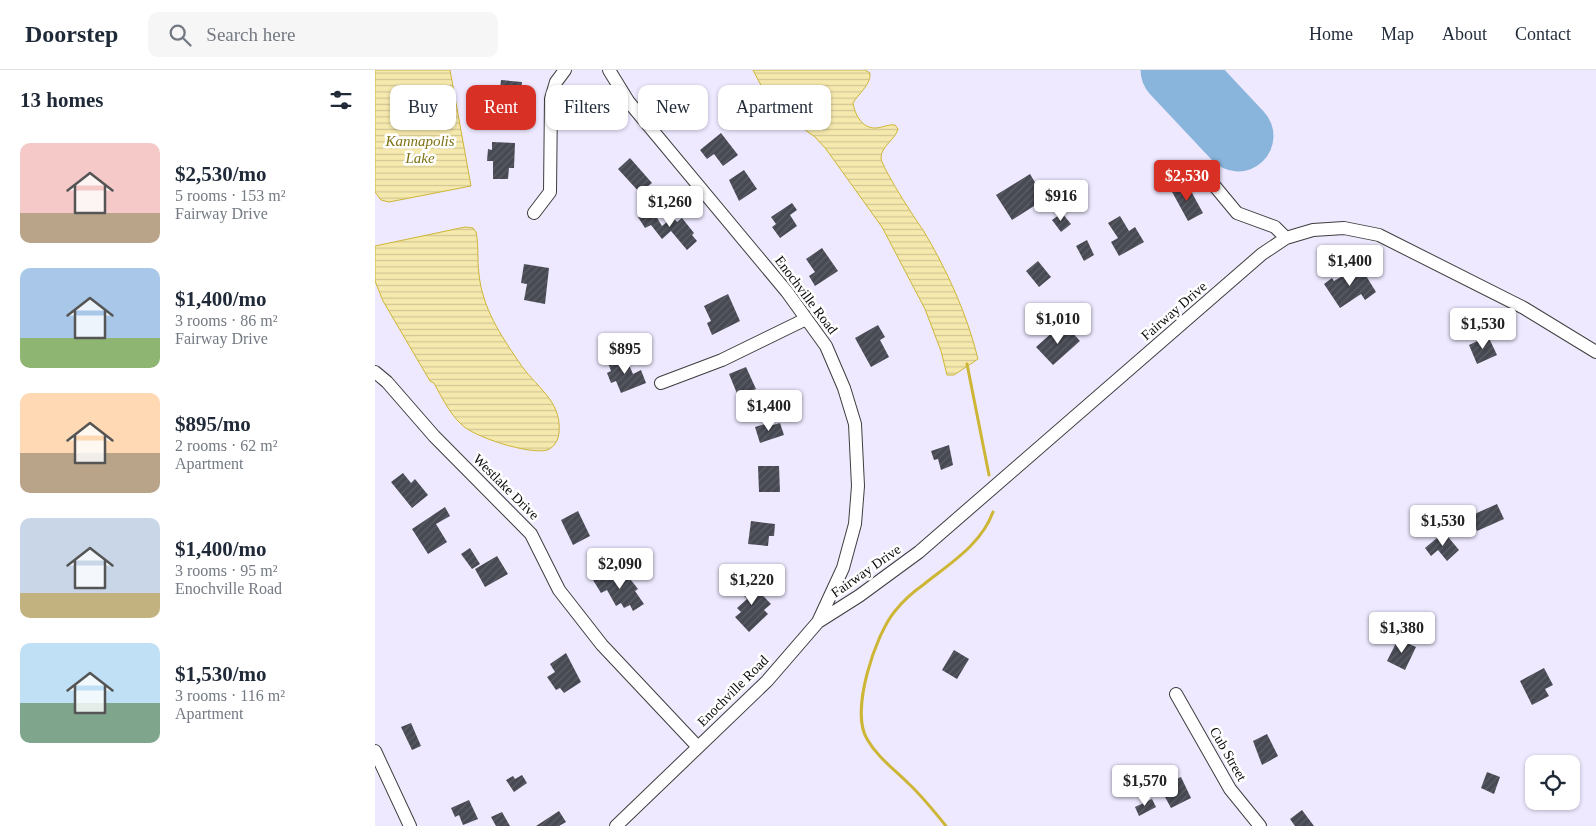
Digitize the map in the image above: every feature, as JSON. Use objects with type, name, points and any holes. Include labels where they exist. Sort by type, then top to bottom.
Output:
[{"type":"street","points":[[534,213],[550,192],[551,99],[556,82],[565,70]]},
{"type":"street","name":"Enochville Road","points":[[609,70],[628,101],[806,318],[826,346],[855,424],[858,486],[855,524],[843,568],[818,622],[767,681],[616,826]]},
{"type":"street","points":[[1203,172],[1237,213],[1275,227],[1286,238]]},
{"type":"street","name":"Fairway Drive","points":[[818,622],[859,596],[919,552],[1262,254],[1286,238],[1313,230],[1344,228],[1379,235],[1524,308],[1596,352]]},
{"type":"street","points":[[661,383],[723,360],[806,318]]},
{"type":"street","name":"Westlake Drive","points":[[375,372],[387,382],[434,436],[531,534],[559,590],[602,645],[698,747]]},
{"type":"street","name":"Cub Street","points":[[1176,694],[1230,788],[1260,826]]},
{"type":"street","points":[[375,751],[410,826]]},
{"type":"water","name":"Kannapolis Lake","points":[[375,70],[450,70],[453,85],[390,85],[390,130],[456,130],[456,103],[471,186],[389,202],[381,200],[375,192]]},
{"type":"water","points":[[753,70],[865,70],[870,73],[866,85],[853,103],[855,112],[866,126],[878,128],[895,125],[898,129],[883,150],[881,158],[883,164],[899,194],[932,245],[948,277],[968,325],[978,359],[954,375],[947,375],[941,351],[925,309],[882,227],[826,149],[805,130],[831,130],[831,85],[761,85]]},
{"type":"water","points":[[465,227],[473,228],[476,232],[481,286],[493,321],[525,371],[546,394],[556,411],[559,421],[559,435],[550,449],[528,450],[502,444],[477,434],[461,424],[449,410],[434,383],[430,381],[383,301],[375,281],[375,246]]},
{"type":"building","points":[[501,80],[522,82],[522,85],[501,85]]},
{"type":"building","points":[[721,133],[738,155],[723,166],[714,154],[707,159],[700,150]]},
{"type":"building","points":[[492,142],[515,143],[514,168],[509,168],[508,179],[493,179],[493,161],[487,161],[488,149],[492,150]]},
{"type":"building","points":[[630,158],[652,183],[640,193],[618,169]]},
{"type":"building","points":[[744,170],[757,189],[739,201],[729,180]]},
{"type":"building","points":[[1030,174],[1045,199],[1012,220],[996,195]]},
{"type":"building","points":[[1186,182],[1203,213],[1188,221],[1171,190]]},
{"type":"building","points":[[792,203],[797,210],[790,215],[797,226],[780,238],[772,227],[776,224],[771,217]]},
{"type":"building","points":[[651,208],[662,226],[673,217],[677,222],[682,218],[694,233],[692,235],[697,241],[687,250],[671,231],[662,239],[651,225],[645,228],[638,217]]},
{"type":"building","points":[[1062,213],[1071,224],[1061,232],[1052,220]]},
{"type":"building","points":[[1120,216],[1129,231],[1135,227],[1144,242],[1119,256],[1111,242],[1118,238],[1108,223]]},
{"type":"building","points":[[1087,240],[1094,255],[1084,261],[1076,246]]},
{"type":"building","points":[[822,248],[838,271],[815,286],[809,276],[815,272],[806,259]]},
{"type":"building","points":[[1038,261],[1051,277],[1039,287],[1026,271]]},
{"type":"building","points":[[524,264],[549,268],[545,304],[524,300],[527,284],[521,283]]},
{"type":"building","points":[[1360,266],[1376,292],[1365,300],[1361,294],[1340,308],[1324,284],[1332,278],[1334,281]]},
{"type":"building","points":[[728,294],[740,321],[712,335],[707,323],[711,321],[704,306]]},
{"type":"building","points":[[878,325],[885,337],[880,340],[889,357],[871,367],[855,338]]},
{"type":"building","points":[[1067,327],[1080,341],[1053,365],[1036,347],[1055,330],[1059,334]]},
{"type":"building","points":[[1488,336],[1497,355],[1477,364],[1469,345]]},
{"type":"building","points":[[625,356],[633,374],[641,370],[646,383],[621,393],[616,381],[611,383],[607,373],[611,371],[608,363]]},
{"type":"building","points":[[746,367],[756,389],[738,396],[729,374]]},
{"type":"building","points":[[772,422],[773,425],[780,423],[784,435],[760,443],[755,427]]},
{"type":"building","points":[[949,445],[953,465],[941,470],[938,459],[934,460],[931,451]]},
{"type":"building","points":[[758,466],[779,466],[780,492],[759,492]]},
{"type":"building","points":[[403,473],[411,483],[415,479],[428,495],[412,508],[391,482]]},
{"type":"building","points":[[1497,504],[1504,519],[1477,531],[1470,516]]},
{"type":"building","points":[[445,507],[450,516],[436,524],[447,542],[428,554],[412,529]]},
{"type":"building","points":[[578,511],[590,536],[573,545],[561,520]]},
{"type":"building","points":[[751,521],[775,524],[774,536],[769,536],[768,546],[748,544]]},
{"type":"building","points":[[1444,532],[1459,550],[1447,561],[1438,550],[1431,556],[1425,548]]},
{"type":"building","points":[[470,548],[480,564],[472,569],[461,554]]},
{"type":"building","points":[[497,556],[508,574],[485,587],[475,569]]},
{"type":"building","points":[[623,570],[638,589],[635,591],[644,604],[633,611],[630,605],[624,608],[621,603],[616,606],[607,590],[601,593],[593,580],[606,572],[609,578]]},
{"type":"building","points":[[747,579],[771,604],[764,610],[768,614],[749,632],[735,617],[741,612],[737,608],[747,599],[737,588]]},
{"type":"building","points":[[1398,639],[1416,647],[1405,670],[1387,661]]},
{"type":"building","points":[[954,650],[969,659],[957,679],[942,670]]},
{"type":"building","points":[[566,653],[581,682],[564,693],[560,688],[556,690],[547,677],[555,672],[550,664]]},
{"type":"building","points":[[1544,668],[1553,685],[1545,689],[1549,696],[1532,705],[1520,681]]},
{"type":"building","points":[[411,723],[421,746],[412,750],[401,727]]},
{"type":"building","points":[[1267,734],[1278,756],[1262,765],[1253,741]]},
{"type":"building","points":[[1487,772],[1500,777],[1494,794],[1481,788]]},
{"type":"building","points":[[522,775],[527,783],[514,792],[506,780],[513,776],[515,779]]},
{"type":"building","points":[[1181,777],[1191,798],[1171,808],[1165,797],[1173,793],[1168,783]]},
{"type":"building","points":[[1152,799],[1156,807],[1139,816],[1135,807]]},
{"type":"building","points":[[469,800],[478,819],[463,825],[459,815],[455,817],[451,808]]},
{"type":"building","points":[[1302,810],[1314,826],[1295,826],[1290,819]]},
{"type":"building","points":[[559,811],[566,822],[559,826],[536,826]]},
{"type":"building","points":[[502,812],[510,826],[496,826],[491,817]]},
{"type":"waterway","points":[[967,364],[989,475]]},
{"type":"waterway","points":[[946,826],[918,793],[871,746],[863,726],[861,711],[863,693],[873,655],[887,622],[901,604],[972,544],[988,524],[993,512]]},
{"type":"runway","points":[[1176,70],[1238,136]]}]
